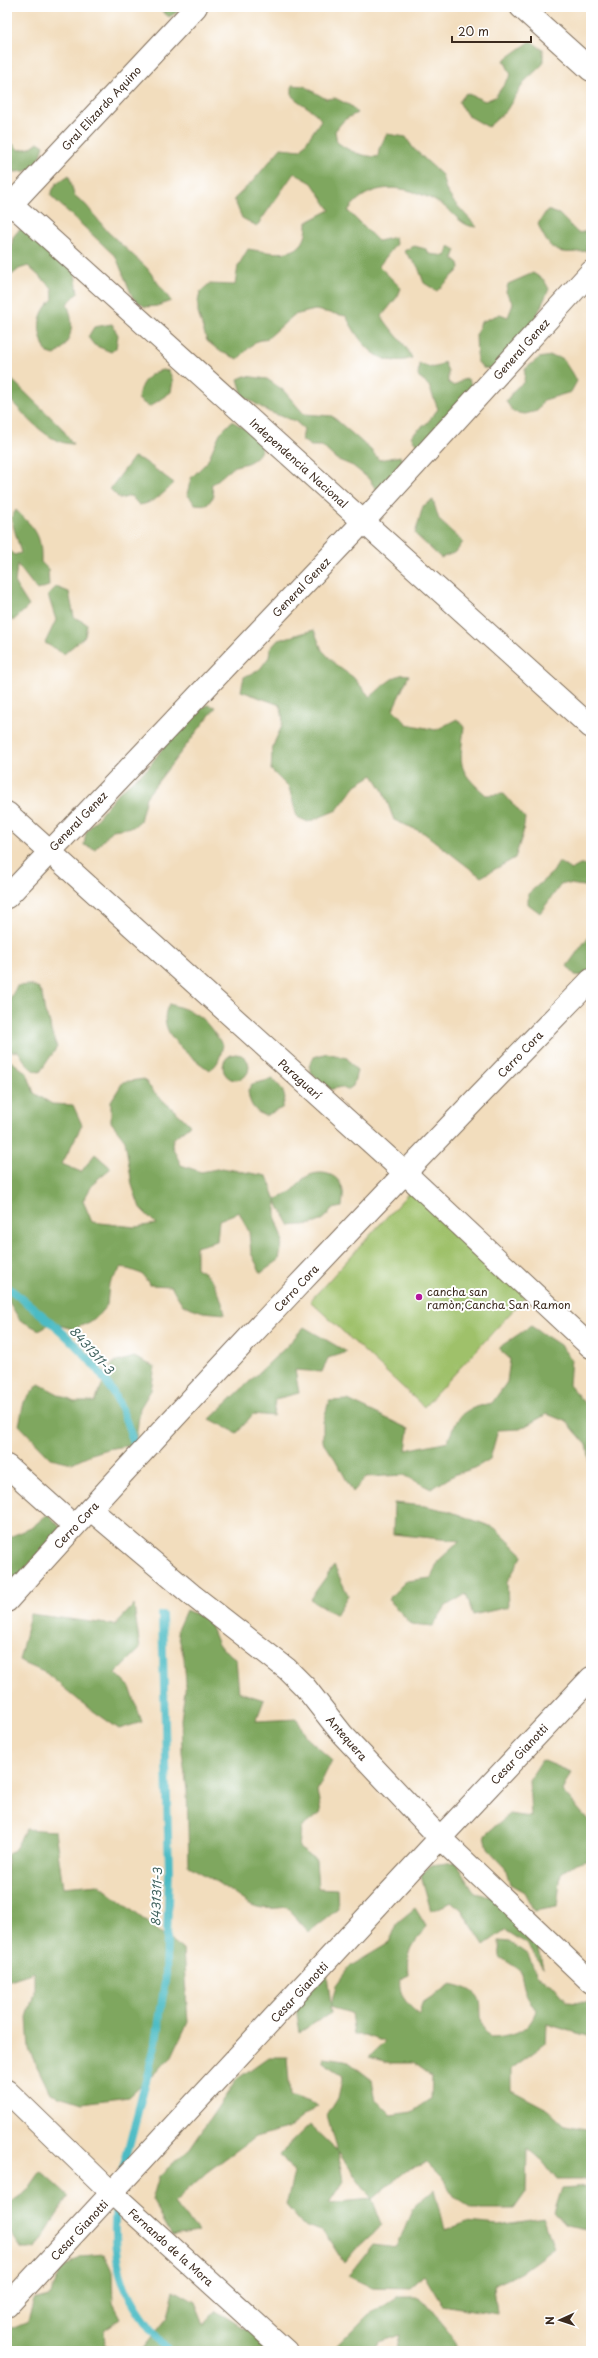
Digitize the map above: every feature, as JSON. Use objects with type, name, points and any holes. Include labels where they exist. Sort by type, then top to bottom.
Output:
[{"type":"street","name":"Gral Elizardo Aquino","points":[[8,204],[196,7]]},
{"type":"street","points":[[521,7],[591,70]]},
{"type":"street","name":"Independencia Nacional","points":[[8,204],[364,521],[591,727]]},
{"type":"street","name":"General Genez","points":[[7,898],[49,851],[364,521],[591,272]]},
{"type":"street","name":"Paraguarí","points":[[7,813],[404,1172],[591,1347]]},
{"type":"street","name":"Cerro Cora","points":[[7,1602],[74,1526],[404,1172],[591,980]]},
{"type":"street","points":[[7,1466],[74,1526]]},
{"type":"street","name":"Antequera","points":[[90,1509],[192,1595],[287,1669],[305,1687],[342,1734],[440,1838],[591,1982]]},
{"type":"street","name":"Cesar Gianotti","points":[[7,2306],[113,2194],[440,1838],[591,1678]]},
{"type":"street","name":"Fernando de la Mora","points":[[7,2091],[113,2194],[286,2351]]},
{"type":"green space","points":[[157,7],[186,7],[169,17]]},
{"type":"green space","points":[[531,41],[543,50],[543,64],[525,81],[506,111],[488,127],[467,115],[459,102],[466,93],[485,101],[495,97],[511,75],[504,60]]},
{"type":"green space","points":[[292,85],[304,86],[326,99],[335,98],[351,106],[357,113],[344,120],[335,131],[337,142],[351,151],[366,156],[378,157],[379,149],[387,134],[406,137],[413,148],[442,175],[446,190],[453,201],[477,227],[463,223],[445,207],[433,200],[407,190],[394,188],[381,189],[368,193],[358,200],[348,211],[378,241],[395,237],[396,244],[379,266],[401,288],[398,296],[382,316],[406,347],[412,358],[400,361],[380,357],[364,344],[346,316],[315,310],[294,315],[268,338],[255,342],[238,359],[221,352],[207,341],[198,313],[200,292],[209,284],[235,285],[238,266],[248,249],[280,253],[289,252],[296,249],[302,243],[306,234],[307,222],[330,210],[312,183],[294,173],[257,226],[242,218],[234,199],[253,181],[281,148],[301,150],[321,120],[315,113],[292,96]]},
{"type":"green space","points":[[38,142],[44,146],[40,159],[35,167],[27,171],[14,172],[7,164],[7,147],[12,143],[19,150],[30,148]]},
{"type":"green space","points":[[69,175],[74,195],[86,205],[108,232],[147,268],[171,301],[157,306],[145,307],[133,298],[116,257],[50,195],[56,184]]},
{"type":"green space","points":[[547,210],[559,214],[578,233],[589,231],[586,251],[561,252],[555,250],[546,241],[538,224]]},
{"type":"green space","points":[[32,228],[75,273],[78,293],[67,304],[71,318],[71,332],[66,344],[55,355],[47,353],[40,331],[43,311],[53,299],[52,288],[28,266],[19,269],[7,279],[7,259],[10,257],[13,237],[19,230]]},
{"type":"green space","points":[[414,246],[426,249],[429,254],[446,256],[449,246],[456,250],[453,258],[459,263],[460,269],[437,291],[424,283],[418,267],[404,251]]},
{"type":"green space","points":[[533,273],[544,280],[549,289],[533,324],[494,369],[483,368],[477,361],[476,334],[481,322],[500,314],[508,317],[513,304],[506,292],[508,284]]},
{"type":"green space","points":[[112,324],[118,335],[116,348],[111,352],[94,345],[88,337],[94,327]]},
{"type":"green space","points":[[551,356],[562,358],[577,381],[571,392],[544,400],[537,411],[525,414],[513,412],[506,401],[516,388],[524,382],[525,369],[539,358]]},
{"type":"green space","points":[[444,362],[448,371],[448,382],[454,386],[462,380],[468,379],[472,386],[466,405],[422,448],[414,442],[411,436],[427,423],[438,409],[429,386],[418,376],[419,363],[426,366],[435,367]]},
{"type":"green space","points":[[162,370],[169,371],[173,381],[171,392],[149,407],[138,399],[140,389],[148,377]]},
{"type":"green space","points":[[7,375],[61,427],[73,444],[56,440],[40,430],[7,397]]},
{"type":"green space","points":[[245,376],[267,379],[283,390],[304,414],[332,416],[371,450],[379,460],[400,456],[404,466],[388,489],[376,489],[368,478],[353,466],[336,459],[322,446],[311,446],[302,440],[304,429],[295,421],[269,412],[243,396],[238,379]]},
{"type":"green space","points":[[232,421],[251,433],[260,443],[261,449],[258,455],[251,461],[234,467],[211,485],[214,496],[207,505],[195,504],[187,494],[191,478],[207,462],[220,433]]},
{"type":"green space","points":[[134,457],[144,461],[174,483],[167,491],[149,503],[139,505],[131,496],[120,499],[110,489]]},
{"type":"green space","points":[[433,500],[439,520],[463,542],[456,552],[441,558],[415,534],[423,506]]},
{"type":"green space","points":[[16,510],[33,527],[39,538],[41,562],[48,569],[49,586],[37,590],[17,564],[15,584],[29,606],[13,621],[7,616],[7,547],[14,555],[21,553],[11,518]]},
{"type":"green space","points":[[56,587],[69,592],[74,617],[87,624],[85,636],[64,654],[45,643],[56,620],[48,595]]},
{"type":"green space","points":[[314,630],[322,650],[337,666],[353,677],[370,697],[393,678],[404,674],[409,675],[393,709],[407,724],[436,730],[457,719],[464,727],[461,758],[462,766],[469,779],[486,795],[504,794],[525,818],[523,833],[515,858],[481,877],[424,833],[394,820],[383,791],[373,775],[356,785],[337,810],[308,822],[297,817],[289,788],[271,770],[273,747],[283,719],[280,705],[241,691],[244,677],[260,669],[269,657],[270,649],[278,640]]},
{"type":"green space","points":[[208,705],[216,707],[146,797],[140,821],[133,827],[113,830],[95,849],[84,845],[86,832],[118,793],[148,768],[165,745],[196,710]]},
{"type":"green space","points":[[559,862],[571,870],[580,865],[591,865],[591,887],[562,883],[540,913],[528,904],[528,894],[553,872]]},
{"type":"green space","points":[[591,933],[591,971],[584,976],[575,975],[567,966]]},
{"type":"green space","points":[[30,985],[38,988],[42,994],[45,1013],[50,1023],[51,1031],[57,1047],[40,1072],[33,1070],[18,1051],[12,1052],[7,1049],[7,1004],[17,986]]},
{"type":"green space","points":[[169,1004],[196,1014],[206,1023],[223,1045],[219,1060],[215,1066],[209,1070],[192,1058],[176,1042],[166,1024],[165,1014]]},
{"type":"green space","points":[[327,1053],[347,1058],[357,1071],[353,1086],[347,1090],[341,1087],[328,1090],[312,1074],[309,1066],[314,1057]]},
{"type":"green space","points":[[236,1054],[246,1057],[249,1067],[246,1077],[236,1080],[226,1077],[223,1067],[226,1057]]},
{"type":"green space","points":[[7,1058],[27,1073],[34,1093],[52,1104],[73,1105],[82,1125],[62,1164],[81,1172],[95,1154],[111,1168],[94,1182],[83,1201],[92,1222],[135,1227],[156,1224],[140,1208],[132,1185],[125,1140],[111,1122],[111,1101],[123,1082],[144,1079],[159,1097],[190,1125],[173,1139],[172,1146],[181,1165],[201,1172],[222,1168],[267,1176],[276,1200],[293,1191],[303,1179],[315,1174],[327,1174],[333,1176],[341,1185],[343,1193],[342,1207],[331,1209],[328,1215],[314,1224],[290,1226],[276,1201],[276,1218],[283,1239],[279,1260],[261,1273],[251,1253],[249,1232],[239,1212],[219,1220],[217,1241],[196,1247],[196,1268],[208,1276],[213,1282],[219,1293],[225,1314],[203,1312],[183,1305],[171,1286],[150,1285],[142,1274],[122,1267],[109,1284],[107,1305],[94,1320],[74,1329],[51,1323],[39,1330],[20,1320],[7,1299]]},
{"type":"green space","points":[[273,1079],[282,1089],[285,1098],[282,1108],[265,1116],[257,1112],[252,1106],[249,1099],[248,1090],[252,1084]]},
{"type":"green space","name":"cancha san ramòn;Cancha San Ramon","points":[[414,1187],[529,1293],[424,1407],[310,1301]]},
{"type":"green space","points":[[531,1326],[560,1345],[571,1359],[569,1385],[585,1404],[591,1400],[591,1468],[587,1445],[567,1422],[547,1414],[520,1429],[498,1430],[490,1459],[475,1468],[456,1474],[431,1489],[404,1475],[366,1477],[353,1492],[335,1459],[323,1442],[323,1422],[329,1401],[348,1400],[409,1429],[406,1450],[448,1441],[455,1424],[463,1414],[468,1410],[492,1403],[507,1382],[510,1359],[498,1348]]},
{"type":"green space","points":[[304,1327],[347,1352],[328,1358],[322,1372],[295,1370],[299,1393],[275,1399],[273,1416],[253,1414],[237,1433],[210,1419],[285,1348]]},
{"type":"green space","points":[[134,1357],[155,1367],[151,1390],[140,1408],[135,1446],[102,1450],[72,1463],[51,1458],[19,1425],[24,1402],[39,1384],[74,1402],[95,1402],[113,1363]]},
{"type":"green space","points":[[394,1503],[425,1506],[449,1511],[495,1528],[523,1555],[507,1582],[508,1607],[473,1615],[466,1594],[446,1606],[433,1626],[411,1624],[388,1599],[406,1581],[431,1578],[438,1561],[460,1541],[393,1534]]},
{"type":"green space","points":[[48,1514],[61,1528],[7,1589],[7,1538],[31,1528]]},
{"type":"green space","points":[[334,1566],[348,1595],[336,1615],[310,1599]]},
{"type":"green space","points":[[134,1605],[140,1649],[116,1673],[130,1687],[142,1722],[119,1729],[82,1703],[46,1673],[19,1661],[30,1614],[115,1625]]},
{"type":"green space","points":[[186,1610],[208,1620],[218,1645],[236,1659],[239,1692],[264,1700],[256,1721],[297,1719],[307,1738],[332,1760],[317,1791],[321,1812],[301,1828],[299,1848],[316,1860],[318,1888],[337,1889],[338,1909],[309,1932],[286,1907],[266,1908],[252,1905],[216,1881],[189,1866],[187,1790],[182,1752],[181,1719],[186,1683],[184,1658],[177,1630]]},
{"type":"green space","points":[[542,1760],[571,1772],[562,1791],[590,1822],[591,1859],[576,1863],[561,1873],[557,1907],[534,1911],[524,1892],[510,1884],[505,1867],[488,1849],[485,1835],[509,1814],[531,1817],[529,1780]]},
{"type":"green space","points":[[26,1829],[55,1831],[63,1887],[98,1884],[183,1950],[188,2022],[171,2058],[129,2097],[81,2103],[50,2093],[29,2050],[27,2018],[34,1993],[34,1972],[7,1981],[7,1855],[15,1849]]},
{"type":"green space","points":[[456,1862],[475,1893],[505,1900],[538,1944],[543,1968],[527,1944],[505,1930],[484,1945],[461,1909],[452,1902],[431,1911],[421,1875],[431,1865]]},
{"type":"green space","points":[[415,1908],[426,1926],[412,1947],[409,1963],[409,1975],[400,1979],[400,1990],[404,1999],[419,2014],[422,2003],[451,1984],[466,1988],[475,1993],[481,2005],[484,2028],[490,2037],[513,2034],[530,2023],[537,2008],[529,2001],[520,1970],[500,1957],[499,1941],[510,1942],[528,1955],[537,1976],[553,1985],[567,2001],[591,2003],[591,2041],[588,2036],[546,2024],[545,2044],[511,2069],[511,2090],[549,2110],[565,2125],[591,2130],[591,2177],[581,2180],[557,2180],[543,2162],[527,2148],[526,2192],[514,2209],[472,2209],[454,2196],[442,2178],[427,2163],[406,2170],[372,2199],[382,2225],[355,2250],[344,2263],[324,2232],[303,2225],[286,2205],[294,2173],[280,2154],[310,2125],[337,2151],[327,2116],[338,2098],[343,2075],[323,2062],[323,2057],[346,2060],[372,2080],[376,2100],[391,2115],[412,2112],[431,2099],[432,2077],[413,2063],[391,2063],[369,2057],[385,2042],[365,2035],[354,2035],[351,2013],[330,2007],[331,2013],[300,2032],[294,1997],[327,1975],[331,2006],[336,1985],[349,1967],[389,1943],[398,1922]],"holes":[[[338,2152],[372,2199],[329,2203],[343,2181]]]},
{"type":"green space","points":[[268,2057],[287,2057],[290,2095],[318,2105],[288,2128],[255,2137],[207,2172],[174,2202],[198,2232],[172,2236],[152,2200],[159,2176],[190,2148],[237,2079]]},
{"type":"green space","points":[[41,2171],[69,2196],[35,2249],[22,2249],[7,2228],[7,2205],[27,2191]]},
{"type":"green space","points":[[591,2186],[591,2231],[566,2226],[554,2213],[562,2188]]},
{"type":"green space","points":[[435,2189],[445,2230],[466,2222],[499,2225],[544,2218],[554,2248],[520,2273],[494,2285],[497,2314],[442,2305],[424,2275],[409,2288],[371,2287],[348,2276],[373,2244],[397,2247],[412,2209]]},
{"type":"green space","points":[[104,2254],[112,2271],[113,2303],[121,2318],[104,2330],[105,2345],[124,2351],[7,2351],[9,2329],[28,2321],[34,2300],[50,2296],[61,2271],[81,2256]]},
{"type":"green space","points":[[174,2290],[195,2302],[204,2324],[216,2311],[242,2327],[263,2336],[269,2351],[141,2351],[168,2317]]},
{"type":"green space","points":[[399,2296],[420,2296],[451,2334],[458,2351],[396,2351],[400,2335],[379,2342],[371,2351],[332,2351],[368,2315]]},
{"type":"waterway","name":"8431311-3","points":[[7,1287],[38,1311],[82,1351],[106,1382],[119,1403],[135,1446]]},
{"type":"waterway","name":"8431311-3","points":[[122,2173],[156,2042],[166,1974],[169,1870],[162,1615]]},
{"type":"waterway","name":"8431311-3","points":[[116,2205],[116,2248],[124,2284],[131,2301],[141,2317],[169,2351]]},
{"type":"place","name":"cancha san ramòn;Cancha San Ramon","points":[[419,1297]]}]
